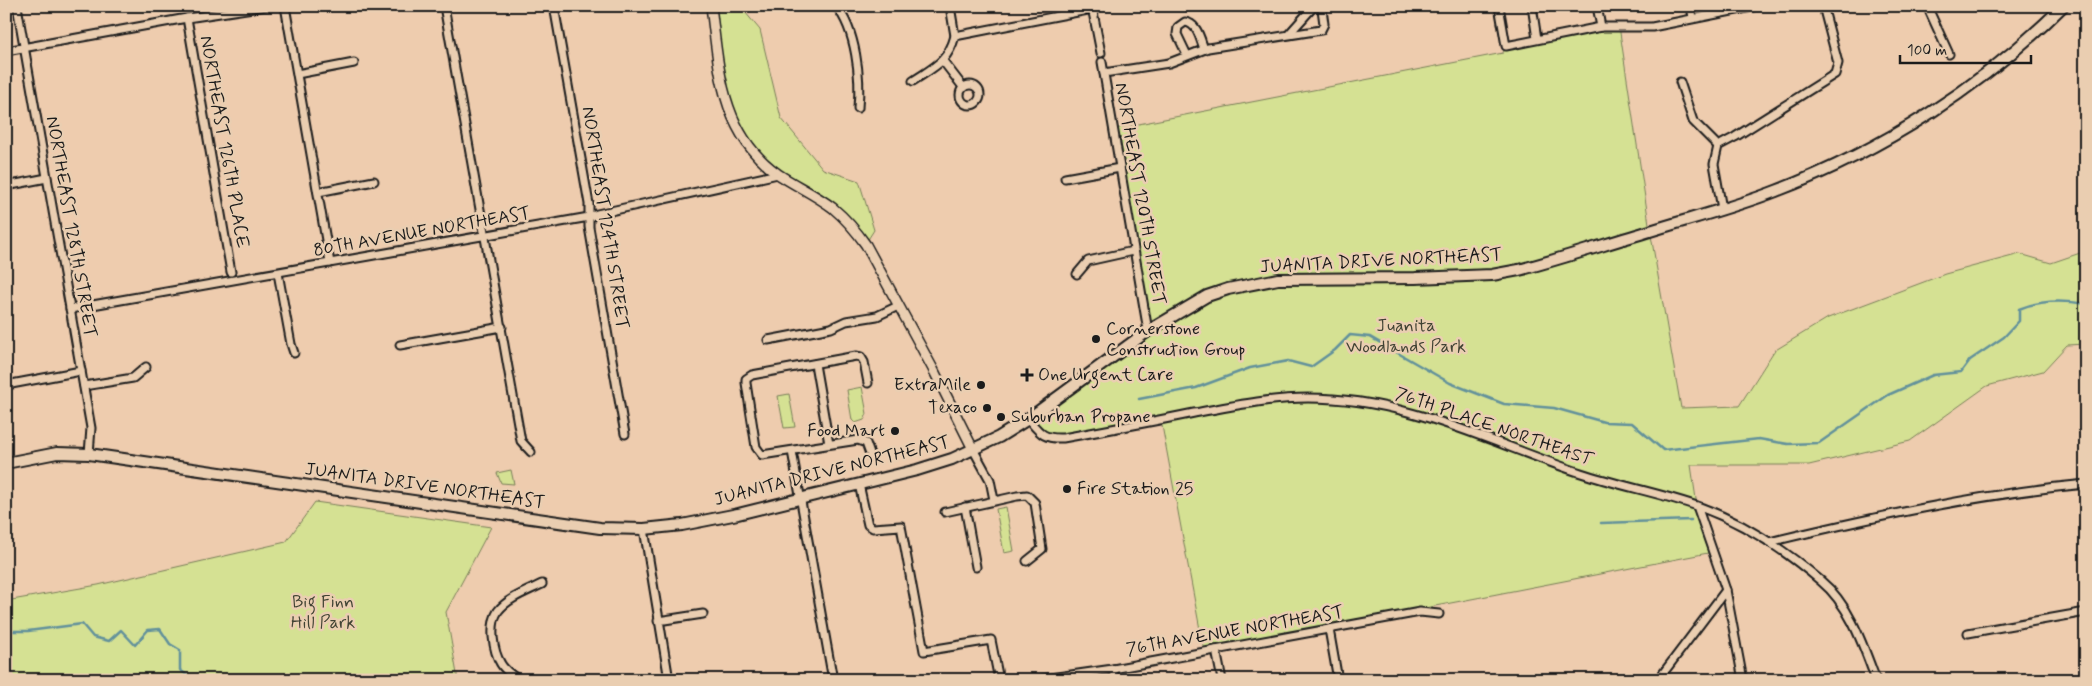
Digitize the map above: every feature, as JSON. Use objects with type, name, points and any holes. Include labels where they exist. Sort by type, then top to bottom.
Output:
[{"type":"main road","name":"JUANITA DRIVE NORTHEAST","points":[[6,463],[57,453],[89,454],[600,528],[644,529],[682,525],[738,514],[931,466],[999,437],[1028,419],[1148,331],[1207,296],[1253,283],[1278,279],[1414,278],[1492,275],[1528,268],[1777,191],[1876,146],[1921,119],[1991,71],[2041,29],[2064,6]]},
{"type":"street","name":"NORTHEAST 128TH STREET","points":[[17,6],[91,428],[89,454]]},
{"type":"street","points":[[6,51],[240,8],[266,6]]},
{"type":"street","points":[[285,6],[330,263]]},
{"type":"street","points":[[444,6],[521,441],[531,452]]},
{"type":"street","name":"NORTHEAST 124TH STREET","points":[[554,6],[590,204],[589,218],[625,434]]},
{"type":"street","points":[[711,6],[726,100],[740,134],[762,162],[833,208],[852,226],[866,246],[990,480],[994,500]]},
{"type":"street","points":[[836,6],[843,15],[850,31],[860,87],[858,108]]},
{"type":"street","points":[[843,15],[848,6]]},
{"type":"street","points":[[913,81],[943,61],[951,50],[955,36],[950,6]]},
{"type":"street","points":[[1288,34],[1314,6]]},
{"type":"street","points":[[1104,73],[1169,62],[1204,49],[1322,28],[1324,22],[1320,6]]},
{"type":"street","points":[[1499,6],[1506,46],[1601,27],[1652,27],[1757,6]]},
{"type":"street","points":[[1532,6],[1538,39]]},
{"type":"street","points":[[1597,6],[1601,27]]},
{"type":"street","points":[[1691,6],[1693,18]]},
{"type":"street","points":[[1722,209],[1714,164],[1718,146],[1835,74],[1838,63],[1823,6]]},
{"type":"street","points":[[1927,6],[1949,54]]},
{"type":"street","points":[[955,36],[1092,8],[1101,53]]},
{"type":"street","name":"NORTHEAST 126TH PLACE","points":[[187,18],[231,272]]},
{"type":"street","points":[[1187,54],[1177,34],[1178,27],[1185,22],[1190,22],[1194,26],[1204,49]]},
{"type":"street","points":[[943,61],[963,87]]},
{"type":"street","name":"NORTHEAST 120TH STREET","points":[[1102,62],[1148,331]]},
{"type":"street","points":[[297,74],[354,63]]},
{"type":"street","points":[[1680,82],[1693,122],[1718,146]]},
{"type":"street","points":[[1065,178],[1120,168]]},
{"type":"street","name":"80TH AVENUE NORTHEAST","points":[[70,309],[589,218],[597,214],[778,174]]},
{"type":"street","points":[[6,186],[47,178]]},
{"type":"street","points":[[318,192],[374,180]]},
{"type":"street","points":[[1076,274],[1088,261],[1133,251]]},
{"type":"street","points":[[278,273],[294,353]]},
{"type":"street","points":[[768,340],[831,328],[846,322],[877,316],[898,306]]},
{"type":"street","points":[[400,345],[502,328]]},
{"type":"street","points":[[868,383],[864,362],[856,356],[752,375],[746,383],[756,447],[761,454],[767,456],[858,440],[866,443],[871,457]]},
{"type":"street","points":[[815,364],[829,444]]},
{"type":"street","points":[[84,386],[133,378],[146,367]]},
{"type":"street","points":[[6,385],[81,371]]},
{"type":"street","name":"76TH PLACE NORTHEAST","points":[[1028,419],[1041,434],[1050,439],[1252,403],[1308,398],[1365,402],[1400,409],[1441,421],[1581,473],[1697,506],[1727,518],[1770,542],[1822,582],[1838,599],[1849,616],[1876,680]]},
{"type":"street","points":[[792,451],[833,680]]},
{"type":"street","points":[[860,484],[868,525],[873,528],[900,526],[924,651],[991,640],[999,680]]},
{"type":"street","points":[[1770,542],[1838,526],[2026,489],[2086,484]]},
{"type":"street","points":[[944,512],[994,500],[1028,495],[1035,503],[1042,550],[1027,561]]},
{"type":"street","points":[[1697,506],[1726,590],[1743,680]]},
{"type":"street","points":[[965,507],[976,566]]},
{"type":"street","points":[[644,529],[669,680]]},
{"type":"street","points":[[519,680],[502,666],[497,655],[493,634],[494,623],[498,612],[507,602],[542,584]]},
{"type":"street","points":[[1658,680],[1726,590]]},
{"type":"street","name":"76TH AVENUE NORTHEAST","points":[[1036,680],[1113,669],[1420,612],[1439,614]]},
{"type":"street","points":[[1968,633],[2086,612]]},
{"type":"street","points":[[658,621],[703,614]]},
{"type":"street","points":[[1329,629],[1338,680]]},
{"type":"street","points":[[1216,650],[1222,680]]},
{"type":"street","points":[[1113,669],[1115,680]]},
{"type":"green space","points":[[711,6],[740,6],[760,30],[781,118],[823,169],[859,181],[874,230],[867,241],[853,224],[762,162],[732,118]]},
{"type":"green space","name":"Juanita Woodlands Park","points":[[1619,26],[1649,224],[1681,408],[1739,406],[1774,351],[1828,318],[1945,274],[2020,254],[2051,263],[2086,251],[2086,344],[2067,345],[2043,371],[1987,386],[1910,441],[1809,465],[1691,465],[1697,506],[1713,552],[1204,651],[1161,420],[1050,439],[1028,419],[1148,331],[1113,129],[1503,53],[1506,46]]},
{"type":"green space","points":[[862,387],[867,414],[864,420],[855,423],[852,420],[847,390]]},
{"type":"green space","points":[[789,394],[795,427],[784,428],[778,396]]},
{"type":"green space","points":[[511,470],[514,484],[501,483],[497,473]]},
{"type":"green space","name":"Big Finn Hill Park","points":[[315,502],[491,527],[446,612],[458,680],[6,680],[6,601],[98,585],[286,542]]},
{"type":"green space","points":[[1006,507],[1014,551],[1004,553],[996,509]]},
{"type":"waterway","points":[[1139,399],[1196,388],[1250,368],[1288,361],[1311,367],[1335,350],[1350,335],[1370,337],[1450,383],[1504,404],[1554,408],[1604,422],[1632,423],[1663,450],[1759,439],[1788,444],[1819,443],[1888,395],[1933,375],[1961,372],[1970,360],[2004,337],[2019,321],[2019,309],[2035,304],[2052,302],[2086,304]]},
{"type":"waterway","points":[[1601,523],[1691,520]]},
{"type":"waterway","points":[[6,633],[82,624],[93,637],[109,641],[121,630],[135,645],[148,630],[160,629],[170,644],[180,650],[180,670],[194,680]]},
{"type":"place","name":"Cornerstone Construction Group","points":[[1096,339]]},
{"type":"place","name":"One Urgent Care","points":[[1027,375]]},
{"type":"place","name":"ExtraMile","points":[[981,385]]},
{"type":"place","name":"Texaco","points":[[987,408]]},
{"type":"place","name":"Suburban Propane","points":[[1001,417]]},
{"type":"place","name":"Food Mart","points":[[895,431]]},
{"type":"place","name":"Fire Station 25","points":[[1067,489]]}]
